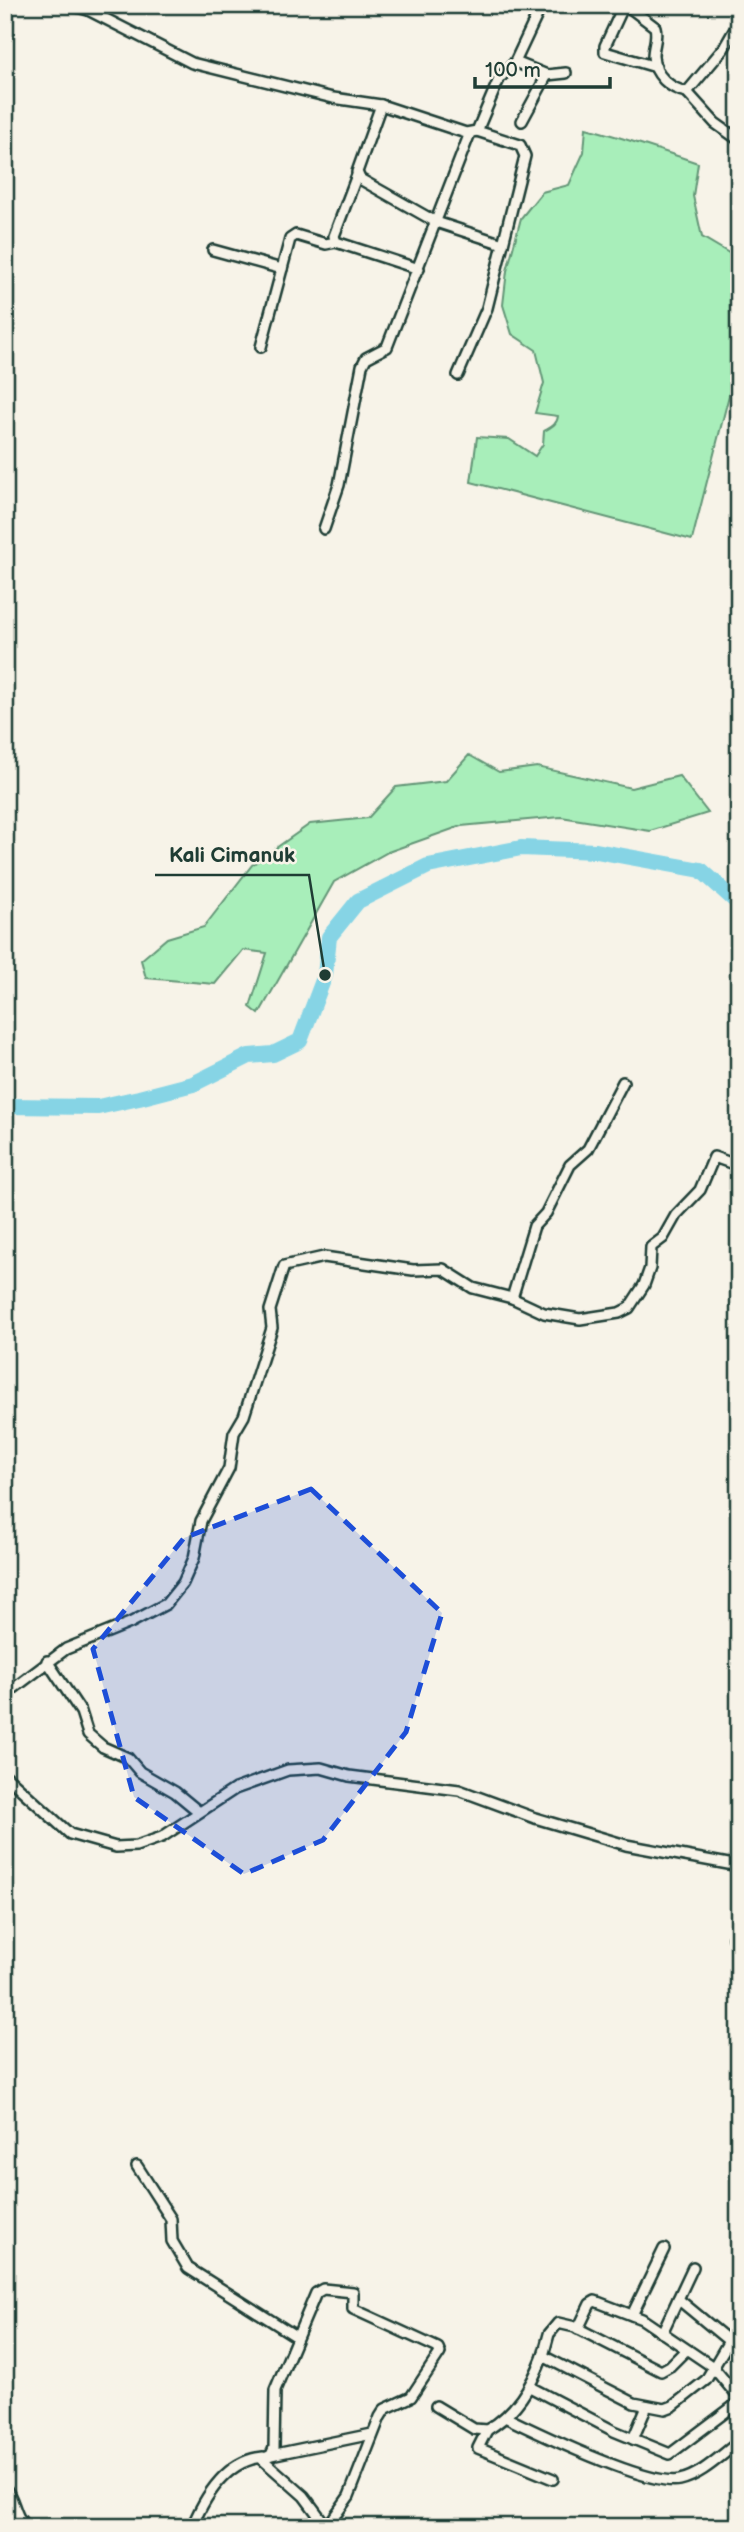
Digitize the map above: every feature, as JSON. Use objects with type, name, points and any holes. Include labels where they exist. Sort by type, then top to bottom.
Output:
[{"type":"street","points":[[70,5],[97,14],[192,63],[333,98],[381,106],[520,145],[525,152],[519,188],[487,308],[458,374]]},
{"type":"street","points":[[324,529],[340,485],[362,366],[366,358],[387,347],[473,132],[499,79],[515,62],[539,12],[547,6],[563,5]]},
{"type":"street","points":[[656,67],[605,52],[605,46],[625,5],[655,27],[653,56],[656,67],[669,85],[687,92],[715,123],[739,139]]},
{"type":"street","points":[[687,92],[724,48],[739,22]]},
{"type":"street","points":[[515,62],[547,75],[566,73]]},
{"type":"street","points":[[522,121],[547,75]]},
{"type":"street","points":[[336,242],[334,236],[381,106]]},
{"type":"street","points":[[357,175],[436,222],[503,244]]},
{"type":"street","points":[[261,347],[292,236],[326,244],[336,242],[419,269]]},
{"type":"street","points":[[213,250],[282,270]]},
{"type":"street","points":[[512,1298],[534,1226],[546,1213],[570,1165],[588,1149],[623,1082]]},
{"type":"street","points":[[5,1695],[47,1661],[85,1640],[149,1614],[166,1604],[177,1591],[191,1567],[201,1521],[226,1478],[235,1429],[242,1420],[272,1328],[270,1310],[282,1269],[291,1263],[324,1257],[413,1270],[443,1269],[464,1284],[512,1298],[544,1313],[580,1319],[619,1313],[629,1308],[644,1285],[650,1268],[651,1247],[663,1238],[676,1215],[700,1190],[714,1157],[739,1166]]},
{"type":"street","points":[[47,1661],[82,1712],[88,1734],[103,1747],[128,1758],[140,1772],[176,1792],[198,1811]]},
{"type":"street","points":[[5,1775],[70,1834],[116,1847],[149,1843],[235,1789],[275,1774],[321,1768],[349,1776],[459,1790],[535,1818],[686,1858],[739,1867]]},
{"type":"street","points":[[137,2166],[171,2219],[172,2241],[188,2268],[297,2337]]},
{"type":"street","points":[[632,2315],[664,2249]]},
{"type":"street","points":[[662,2333],[693,2267]]},
{"type":"street","points":[[323,2289],[353,2292],[353,2309],[439,2351],[411,2397],[385,2409],[372,2434],[349,2496],[327,2527],[304,2496],[262,2460],[267,2456],[275,2390],[316,2292],[323,2289]]},
{"type":"street","points":[[678,2299],[729,2341],[739,2361]]},
{"type":"street","points":[[530,2387],[633,2439],[670,2454],[739,2400],[713,2367],[632,2315],[595,2301],[590,2304],[578,2329]]},
{"type":"street","points":[[553,2479],[478,2448],[487,2430],[518,2406],[530,2387],[552,2326],[564,2323],[661,2371],[670,2367],[685,2351]]},
{"type":"street","points":[[543,2356],[634,2403],[665,2409],[673,2406],[706,2380],[729,2341]]},
{"type":"street","points":[[436,2406],[474,2428],[487,2430]]},
{"type":"street","points":[[633,2439],[647,2406]]},
{"type":"street","points":[[505,2417],[598,2458],[668,2481],[698,2472],[739,2442]]},
{"type":"street","points":[[192,2527],[202,2501],[242,2461],[372,2434]]},
{"type":"street","points":[[5,2488],[13,2498],[18,2520],[27,2527]]},
{"type":"highlighted area","points":[[311,1489],[442,1613],[406,1732],[323,1840],[244,1874],[134,1797],[93,1649],[184,1538]]},
{"type":"green space","points":[[586,128],[698,163],[693,196],[702,237],[739,259],[739,356],[692,540],[471,482],[477,437],[509,439],[535,456],[543,444],[544,431],[556,422],[558,416],[535,413],[544,383],[536,350],[512,334],[503,305],[507,271],[521,218],[542,192],[569,185],[584,152]]},
{"type":"green space","points":[[469,755],[499,772],[537,767],[631,788],[679,776],[708,813],[650,831],[561,817],[461,826],[388,852],[334,882],[259,1014],[250,1007],[267,953],[243,950],[215,984],[146,978],[141,960],[167,938],[204,927],[252,865],[310,824],[368,818],[396,787],[446,781]]},
{"type":"waterway","points":[[5,1106],[98,1107],[139,1098],[193,1084],[249,1056],[273,1054],[300,1041],[325,975],[329,937],[358,901],[428,866],[521,848],[596,851],[701,870],[739,904]]},
{"type":"place","name":"Kali Cimanuk","points":[[325,975]]}]
